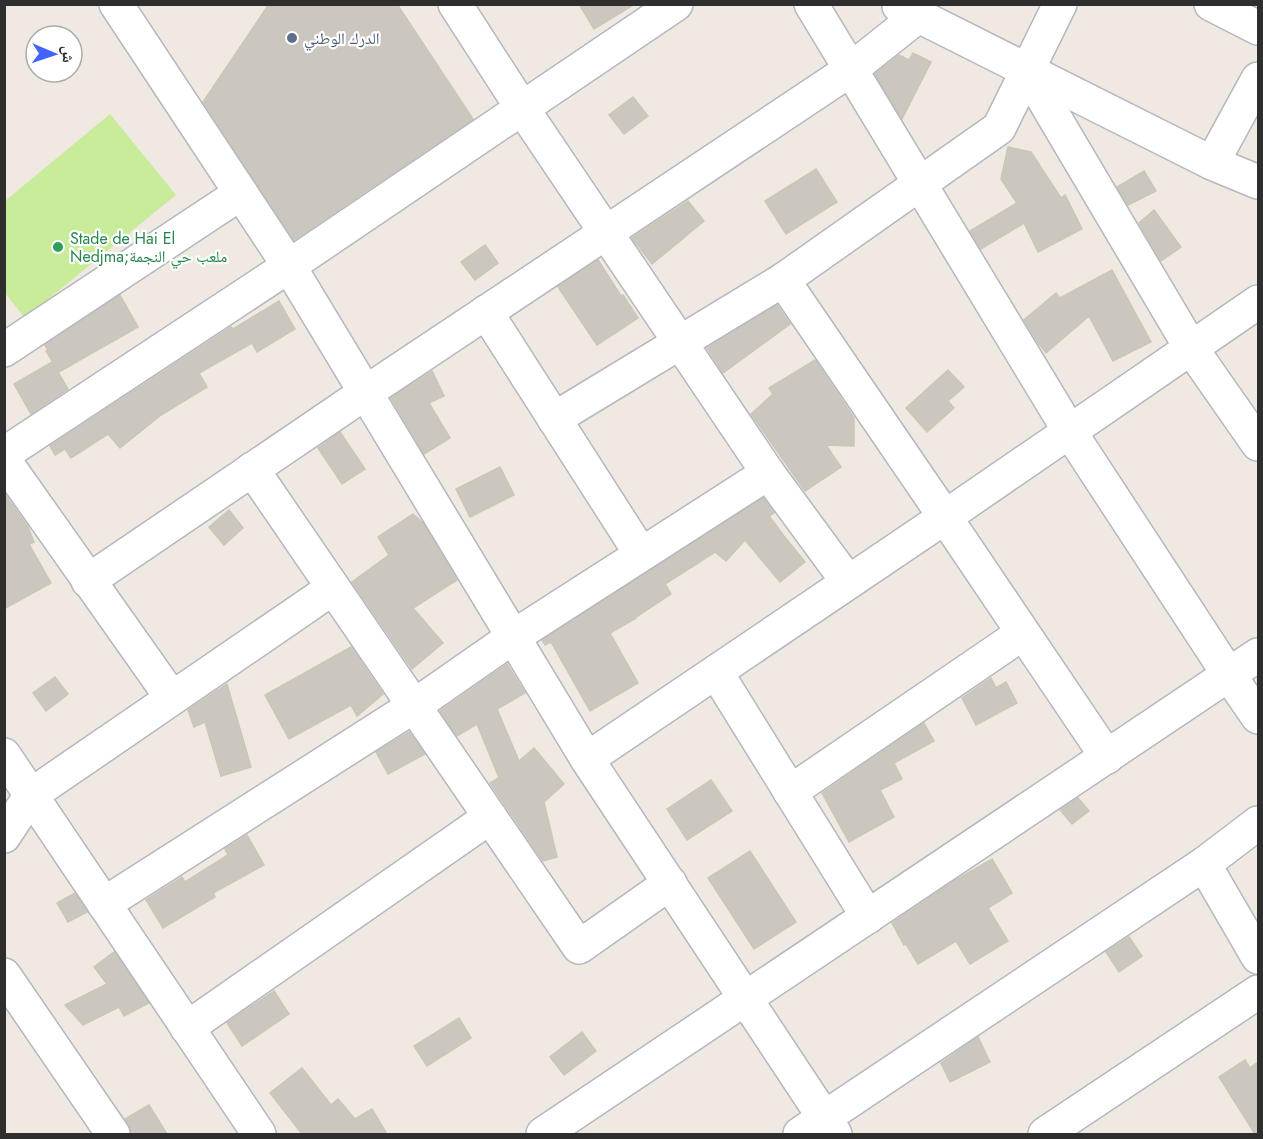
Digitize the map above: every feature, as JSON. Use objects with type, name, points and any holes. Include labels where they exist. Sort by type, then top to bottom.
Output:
[{"type":"street","points":[[116,4],[289,266],[587,759],[746,999],[820,1129],[1204,864],[1258,823]]},
{"type":"street","points":[[455,4],[522,108],[768,473],[848,582]]},
{"type":"street","points":[[4,454],[289,266],[676,4]]},
{"type":"street","points":[[811,4],[1070,432],[1258,717]]},
{"type":"street","points":[[554,419],[783,280],[999,128],[1060,4]]},
{"type":"street","points":[[1211,4],[1258,28]]},
{"type":"street","points":[[88,580],[850,70],[907,10],[1212,163],[1258,182]]},
{"type":"street","points":[[1027,72],[1191,348],[1258,444]]},
{"type":"street","points":[[1212,163],[1258,79]]},
{"type":"street","points":[[4,350],[241,193]]},
{"type":"street","points":[[783,280],[1107,757]]},
{"type":"street","points":[[587,759],[1258,302]]},
{"type":"street","points":[[486,312],[641,555]]},
{"type":"street","points":[[4,460],[172,698]]},
{"type":"street","points":[[252,469],[579,947],[669,883]]},
{"type":"street","points":[[104,904],[414,706],[513,637],[768,473]]},
{"type":"street","points":[[4,836],[31,795],[333,588]]},
{"type":"street","points":[[790,792],[1023,633]]},
{"type":"street","points":[[543,1134],[1258,655]]},
{"type":"street","points":[[716,672],[868,917]]},
{"type":"street","points":[[4,755],[259,1134]]},
{"type":"street","points":[[187,1028],[490,817]]},
{"type":"street","points":[[1204,864],[1258,957]]},
{"type":"street","points":[[4,975],[113,1134]]},
{"type":"street","points":[[1045,1134],[1258,992]]},
{"type":"green space","name":"Stade de Hai El Nedjma;ملعب حي النجمة","points":[[110,114],[176,195],[25,318],[5,293],[5,201]]},
{"type":"building","points":[[269,4],[397,4],[473,119],[294,240],[203,102]]},
{"type":"building","points":[[579,4],[635,4],[594,29]]},
{"type":"building","points":[[913,53],[931,62],[902,119],[875,74],[899,55],[909,60]]},
{"type":"building","points":[[633,97],[648,116],[624,134],[609,115]]},
{"type":"building","points":[[1008,147],[1031,152],[1061,198],[1065,195],[1082,229],[1038,252],[1024,223],[981,249],[970,231],[1017,203],[1001,179]]},
{"type":"building","points":[[816,169],[837,202],[786,234],[765,201]]},
{"type":"building","points":[[1144,171],[1156,191],[1128,205],[1117,187]]},
{"type":"building","points":[[688,201],[704,221],[652,264],[632,238]]},
{"type":"building","points":[[1154,210],[1181,247],[1161,261],[1139,223]]},
{"type":"building","points":[[485,245],[498,263],[475,280],[461,262]]},
{"type":"building","points":[[598,260],[638,318],[597,345],[558,287]]},
{"type":"building","points":[[1112,270],[1151,342],[1113,361],[1089,316],[1046,353],[1024,320],[1056,293],[1060,298]]},
{"type":"building","points":[[120,295],[138,327],[59,372],[46,351],[48,350],[45,345]]},
{"type":"building","points":[[279,301],[295,329],[257,352],[252,343],[199,373],[207,387],[161,415],[120,448],[108,434],[71,458],[65,449],[55,455],[50,446],[231,327],[233,329]]},
{"type":"building","points":[[777,305],[790,324],[723,373],[707,348]]},
{"type":"building","points":[[815,360],[854,418],[854,446],[826,445],[841,467],[805,491],[751,414],[773,394],[769,388]]},
{"type":"building","points":[[52,362],[68,389],[31,414],[14,384]]},
{"type":"building","points":[[948,370],[964,387],[948,401],[954,408],[927,432],[906,408]]},
{"type":"building","points":[[432,371],[444,396],[429,403],[450,438],[424,454],[391,398]]},
{"type":"building","points":[[340,432],[365,469],[342,484],[318,448]]},
{"type":"building","points":[[500,467],[514,495],[470,517],[456,489]]},
{"type":"building","points":[[4,493],[28,527],[34,542],[29,544],[51,583],[4,609]]},
{"type":"building","points":[[763,498],[774,513],[769,516],[805,562],[780,582],[745,540],[726,561],[715,552],[665,584],[671,594],[610,633],[638,683],[590,711],[551,642],[545,645],[542,640]]},
{"type":"building","points":[[229,510],[243,528],[224,545],[209,527]]},
{"type":"building","points":[[413,514],[423,523],[457,580],[413,608],[443,643],[412,669],[352,582],[389,555],[378,537]]},
{"type":"building","points":[[351,647],[383,694],[357,716],[351,705],[289,739],[265,695]]},
{"type":"building","points":[[507,664],[525,693],[497,709],[519,761],[534,748],[564,784],[544,802],[557,857],[543,861],[490,783],[499,778],[477,724],[457,736],[440,711]]},
{"type":"building","points":[[55,677],[68,694],[46,711],[33,693]]},
{"type":"building","points":[[991,678],[996,688],[1006,682],[1017,703],[976,725],[962,698]]},
{"type":"building","points":[[227,684],[251,767],[221,776],[205,722],[194,727],[188,710]]},
{"type":"building","points":[[924,723],[934,741],[894,763],[902,779],[880,790],[894,817],[849,842],[822,793]]},
{"type":"building","points":[[409,732],[425,754],[388,774],[376,752]]},
{"type":"building","points":[[711,780],[732,811],[687,840],[667,809]]},
{"type":"building","points":[[1078,798],[1089,811],[1072,824],[1060,810]]},
{"type":"building","points":[[247,835],[264,865],[213,893],[215,897],[163,928],[146,900],[182,877],[185,882],[228,855],[225,849]]},
{"type":"building","points":[[750,851],[796,922],[754,949],[708,878]]},
{"type":"building","points":[[992,859],[1012,893],[988,908],[1008,941],[970,964],[956,941],[918,964],[892,923],[954,881]]},
{"type":"building","points":[[75,893],[87,912],[68,922],[57,903]]},
{"type":"building","points":[[1129,937],[1142,956],[1119,972],[1106,952]]},
{"type":"building","points":[[114,952],[149,1003],[124,1016],[119,1007],[83,1025],[65,1005],[107,984],[94,967]]},
{"type":"building","points":[[274,991],[289,1014],[242,1046],[227,1023]]},
{"type":"building","points":[[459,1018],[471,1038],[427,1066],[414,1046]]},
{"type":"building","points":[[582,1032],[596,1051],[564,1075],[550,1057]]},
{"type":"building","points":[[978,1037],[990,1062],[950,1082],[941,1063]]},
{"type":"building","points":[[1245,1060],[1250,1068],[1258,1062],[1258,1134],[1255,1134],[1219,1077]]},
{"type":"building","points":[[302,1068],[331,1105],[338,1099],[355,1119],[372,1109],[387,1134],[302,1134],[270,1093]]},
{"type":"building","points":[[149,1105],[167,1134],[131,1134],[129,1124],[125,1119]]},
{"type":"place","name":"الدرك الوطني","points":[[292,38]]},
{"type":"place","name":"Stade de Hai El Nedjma;ملعب حي النجمة","points":[[58,247]]}]
